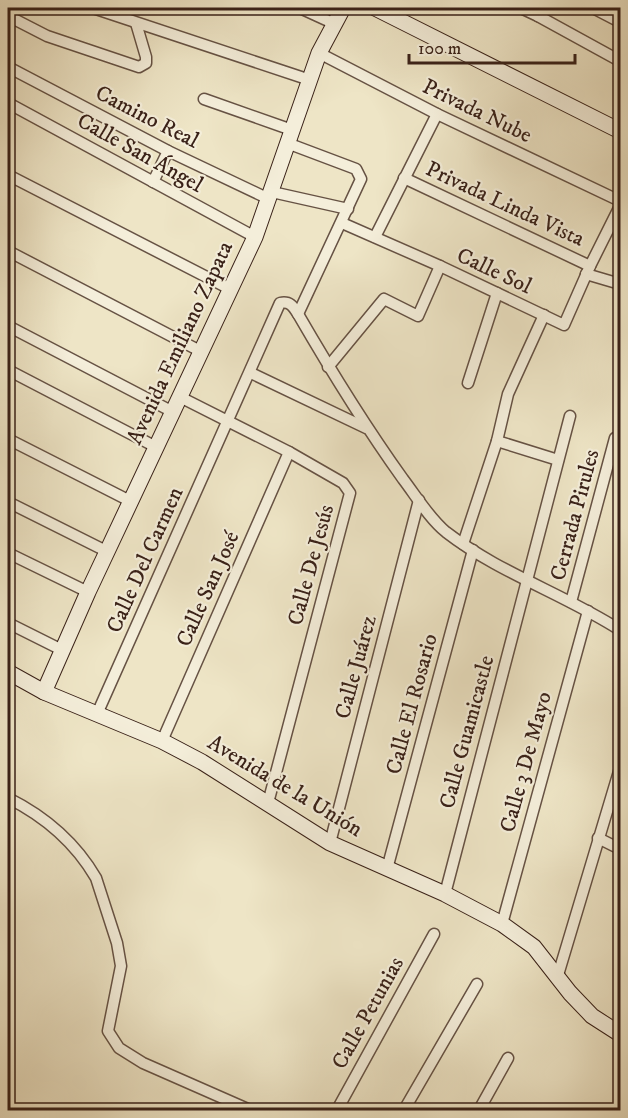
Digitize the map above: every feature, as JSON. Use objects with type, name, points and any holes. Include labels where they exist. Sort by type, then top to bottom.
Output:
[{"type":"main road","name":"Avenida Emiliano Zapata","points":[[44,692],[88,592],[255,237],[320,53],[343,8]]},
{"type":"main road","points":[[375,8],[621,130]]},
{"type":"main road","name":"Avenida de la Unión","points":[[8,672],[44,692],[162,741],[202,762],[330,843],[445,894],[502,924],[534,947],[570,993],[592,1016],[621,1034]]},
{"type":"street","points":[[93,8],[310,80]]},
{"type":"street","points":[[300,8],[335,24]]},
{"type":"street","points":[[521,8],[540,12],[621,61]]},
{"type":"street","points":[[593,8],[621,22]]},
{"type":"street","points":[[8,16],[47,36],[139,67],[146,63],[146,57],[136,23]]},
{"type":"street","name":"Privada Nube","points":[[320,53],[436,114],[621,201]]},
{"type":"street","name":"Camino Real","points":[[8,67],[168,151],[270,196],[348,209]]},
{"type":"street","points":[[204,99],[289,136],[356,169],[361,179],[298,314],[366,428],[419,500],[444,530],[463,544],[621,630]]},
{"type":"street","name":"Calle San Ángel","points":[[8,103],[255,237]]},
{"type":"street","name":"Privada Linda Vista","points":[[375,237],[436,114]]},
{"type":"street","points":[[153,182],[168,151]]},
{"type":"street","points":[[8,175],[231,289]]},
{"type":"street","name":"Privada Linda Vista","points":[[404,177],[588,270],[621,284]]},
{"type":"street","points":[[588,270],[621,206]]},
{"type":"street","points":[[342,223],[440,266]]},
{"type":"street","points":[[8,251],[202,352]]},
{"type":"street","name":"Calle Sol","points":[[328,367],[384,299],[418,316],[440,266],[564,325],[588,270]]},
{"type":"street","points":[[468,383],[497,293]]},
{"type":"street","name":"Calle Del Carmen","points":[[97,714],[251,373],[280,303],[292,304],[298,314]]},
{"type":"street","points":[[463,544],[497,441],[507,394],[544,315]]},
{"type":"street","points":[[8,326],[173,412]]},
{"type":"street","points":[[8,370],[156,447]]},
{"type":"street","points":[[251,373],[366,428]]},
{"type":"street","name":"Calle De Jesús","points":[[180,397],[289,452],[343,483],[350,492],[267,803]]},
{"type":"street","name":"Calle Guamicastle","points":[[445,894],[570,416]]},
{"type":"street","name":"Cerrada Pirules","points":[[571,602],[615,438]]},
{"type":"street","points":[[8,439],[132,502]]},
{"type":"street","points":[[497,441],[558,460]]},
{"type":"street","name":"Calle San José","points":[[162,741],[289,452]]},
{"type":"street","name":"Calle Juárez","points":[[330,843],[419,500]]},
{"type":"street","points":[[8,502],[108,552]]},
{"type":"street","name":"Calle El Rosario","points":[[387,869],[473,550]]},
{"type":"street","points":[[8,553],[88,592]]},
{"type":"street","name":"Calle 3 De Mayo","points":[[502,924],[588,610]]},
{"type":"street","points":[[8,623],[62,650]]},
{"type":"street","points":[[558,975],[620,772]]},
{"type":"street","points":[[8,798],[32,810],[56,829],[96,878],[117,943],[121,966],[108,1031],[112,1041],[144,1063],[250,1110]]},
{"type":"street","points":[[598,838],[621,849]]},
{"type":"street","name":"Calle Petunias","points":[[337,1110],[434,934]]},
{"type":"street","points":[[404,1110],[477,984]]},
{"type":"street","points":[[479,1110],[508,1058]]}]
